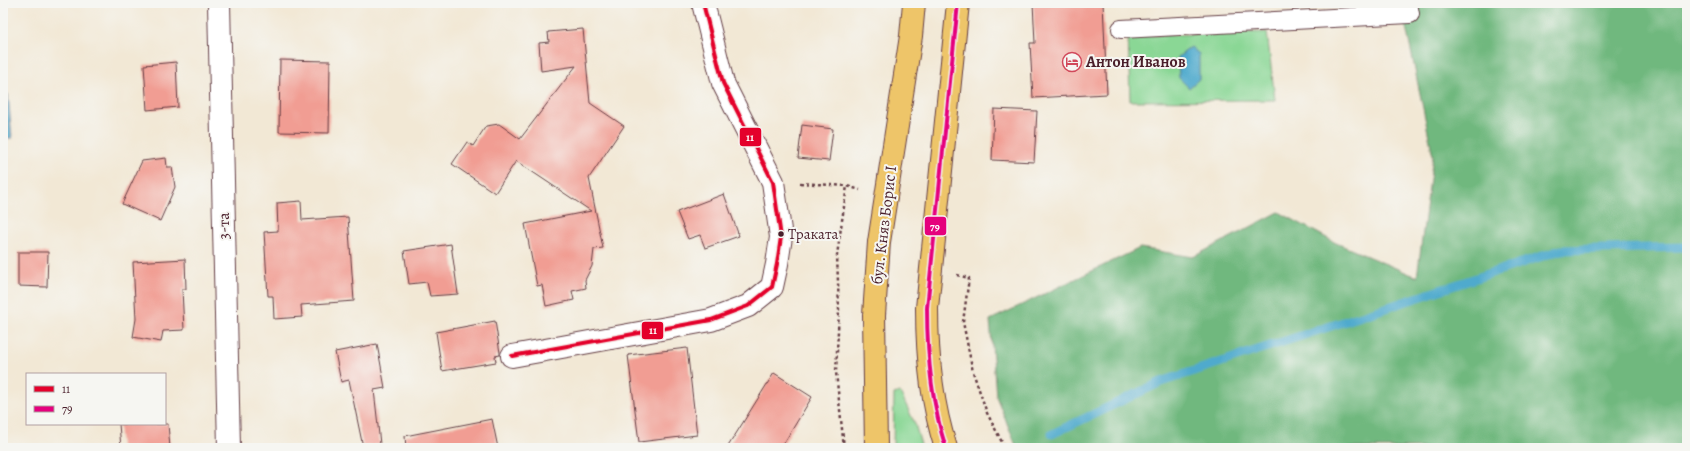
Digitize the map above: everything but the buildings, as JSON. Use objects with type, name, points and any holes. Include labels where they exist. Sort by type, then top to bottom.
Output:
[{"type":"highway","name":"бул. Княз Борис I","points":[[876,448],[874,315],[879,242],[914,3]]},
{"type":"highway","points":[[946,448],[931,389],[927,350],[927,308],[958,3]]},
{"type":"street","name":"3-та","points":[[219,3],[229,448]]},
{"type":"street","points":[[512,356],[711,320],[748,306],[772,287],[778,264],[781,237],[773,182],[723,83],[703,3]]},
{"type":"lane","points":[[1121,29],[1410,14],[1408,3]]},
{"type":"path","points":[[773,182],[847,186],[886,196]]},
{"type":"path","points":[[844,448],[836,372],[839,310],[837,255],[847,186]]},
{"type":"path","points":[[969,278],[963,322],[973,372],[988,413],[1005,448]]},
{"type":"green space","points":[[1401,3],[1687,3],[1687,448],[1275,448],[1271,441],[1261,448],[1017,448],[996,396],[990,320],[1140,248],[1193,257],[1279,212],[1336,243],[1417,277],[1433,156]]},
{"type":"green space","points":[[1267,32],[1275,100],[1130,101],[1128,36]]},
{"type":"green space","points":[[900,392],[915,424],[922,448],[893,448],[894,394]]},
{"type":"water","points":[[1191,47],[1199,54],[1199,79],[1189,88],[1179,78],[1178,57]]},
{"type":"water","points":[[8,94],[12,138],[3,138],[3,95]]},
{"type":"waterway","points":[[1052,434],[1161,382],[1561,250],[1687,247]]},
{"type":"transit line","name":"11","points":[[512,356],[711,320],[748,306],[772,287],[781,237],[773,182],[723,83],[703,3]]},
{"type":"transit line","name":"79","points":[[946,448],[933,396],[929,361],[927,308],[958,3]]},
{"type":"place","name":"Антон Иванов","points":[[1072,62]]},
{"type":"place","name":"Траката","points":[[781,234]]}]
